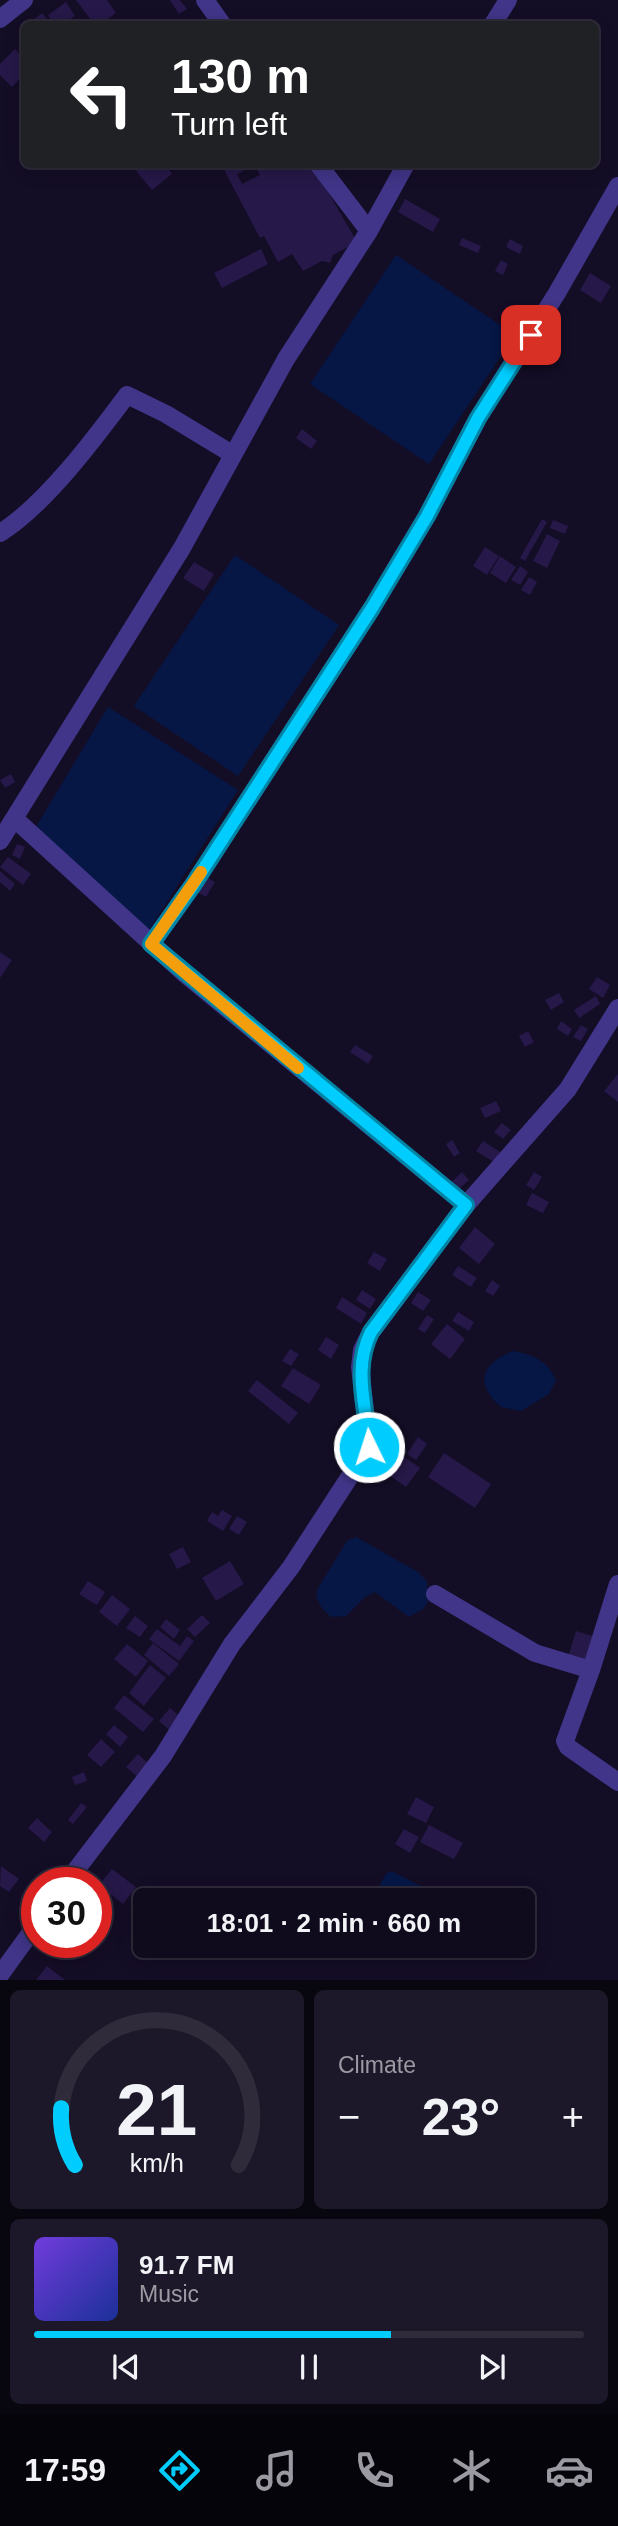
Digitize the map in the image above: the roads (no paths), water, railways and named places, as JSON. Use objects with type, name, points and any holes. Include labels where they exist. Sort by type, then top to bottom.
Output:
[{"type":"street","points":[[0,19],[24,0]]},
{"type":"street","points":[[205,0],[220,21]]},
{"type":"street","points":[[494,21],[508,0]]},
{"type":"street","points":[[321,168],[369,231]]},
{"type":"street","points":[[0,841],[182,548],[286,359],[369,231],[404,168]]},
{"type":"street","points":[[151,944],[193,885],[372,608],[427,516],[478,418],[557,293],[618,186]]},
{"type":"street","points":[[0,533],[16,523],[61,475],[127,396],[166,414],[232,454]]},
{"type":"street","points":[[15,819],[151,944],[466,1205]]},
{"type":"street","points":[[78,1867],[163,1756],[232,1644],[291,1567],[369,1447],[368,1415],[360,1380],[362,1350],[371,1332],[466,1205],[568,1089],[618,1009]]},
{"type":"street","points":[[618,1584],[565,1741],[568,1747],[618,1782]]},
{"type":"street","points":[[435,1594],[535,1653],[591,1670]]},
{"type":"street","points":[[0,1975],[21,1946]]},
{"type":"water","points":[[396,255],[515,335],[429,464],[310,384]]},
{"type":"water","points":[[235,555],[339,625],[238,776],[134,706]]},
{"type":"water","points":[[108,707],[238,790],[149,930],[33,832]]},
{"type":"water","points":[[513,1351],[539,1360],[549,1368],[556,1381],[549,1394],[521,1411],[501,1407],[492,1398],[484,1382],[488,1368]]},
{"type":"water","points":[[356,1537],[418,1572],[426,1580],[430,1599],[423,1609],[409,1617],[375,1592],[365,1597],[346,1616],[331,1617],[321,1607],[316,1596],[318,1588],[347,1541]]},
{"type":"water","points":[[391,1871],[425,1888],[378,1888],[386,1874]]}]
